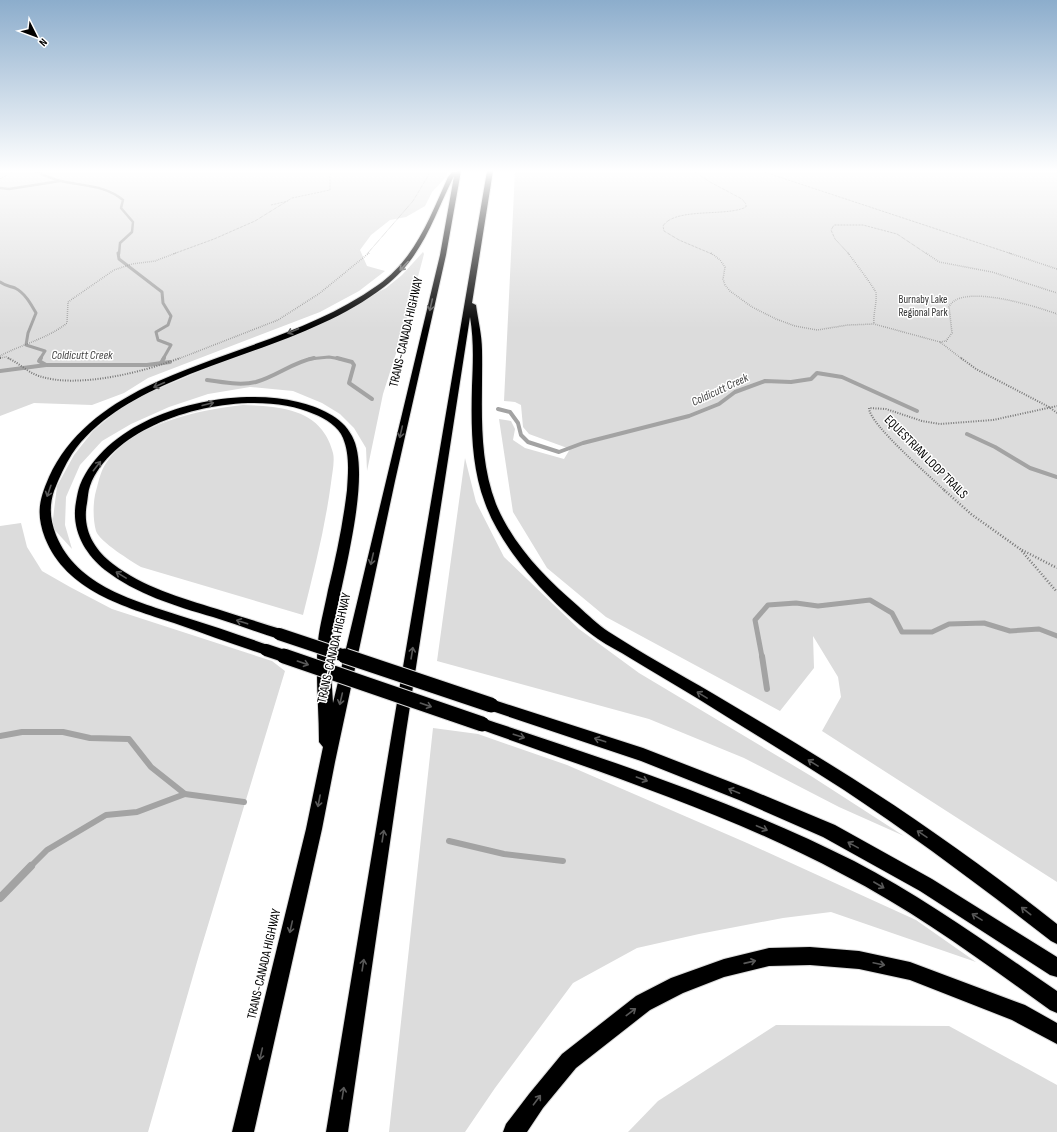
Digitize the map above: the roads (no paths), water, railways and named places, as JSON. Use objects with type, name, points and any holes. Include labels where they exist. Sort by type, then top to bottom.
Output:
[{"type":"highway","points":[[430,224],[416,250],[399,272],[380,288],[324,318],[186,373],[150,389],[120,405],[102,418],[83,435],[68,453],[55,474],[44,505],[51,542],[65,563],[82,578],[136,607],[590,760],[704,802],[779,835],[848,868],[923,910],[1057,1004]]},
{"type":"highway","name":"TRANS-CANADA HIGHWAY","points":[[243,1132],[314,829],[327,762],[386,496],[443,255],[448,224]]},
{"type":"highway","points":[[337,1132],[456,373],[482,224]]},
{"type":"highway","points":[[470,296],[478,344],[478,444],[481,470],[487,494],[507,540],[545,583],[568,606],[604,635],[780,743],[904,822],[990,883],[1057,935]]},
{"type":"highway","points":[[327,762],[325,641],[352,495],[352,449],[347,435],[329,418],[305,407],[273,400],[236,400],[214,402],[160,419],[135,432],[117,444],[94,469],[80,500],[79,513],[82,530],[88,546],[117,573],[139,585],[170,598],[279,634],[491,705],[643,755],[744,795],[828,831],[926,885],[1057,968]]},
{"type":"highway","points":[[514,1132],[536,1101],[569,1060],[643,1003],[678,985],[718,970],[769,957],[810,956],[859,960],[910,971],[1018,1012],[1057,1034]]},
{"type":"waterway","points":[[119,254],[120,243],[132,232],[133,224]]},
{"type":"waterway","points":[[118,253],[119,259],[162,292],[163,303],[171,316],[168,325],[156,332],[158,340],[171,345],[163,359]]},
{"type":"waterway","name":"Coldicutt Creek","points":[[0,282],[15,288],[22,293],[36,313],[28,333],[26,345],[45,351],[40,359]]},
{"type":"waterway","name":"Coldicutt Creek","points":[[311,359],[329,357],[340,359]]},
{"type":"waterway","name":"Coldicutt Creek","points":[[41,358],[39,361],[46,365]]},
{"type":"waterway","name":"Coldicutt Creek","points":[[161,363],[164,358]]},
{"type":"waterway","name":"Coldicutt Creek","points":[[207,380],[238,384],[256,382],[311,359]]},
{"type":"waterway","name":"Coldicutt Creek","points":[[340,359],[352,362],[354,365],[349,383],[372,399]]},
{"type":"waterway","name":"Coldicutt Creek","points":[[46,365],[147,365],[170,362]]},
{"type":"waterway","points":[[0,371],[46,365]]},
{"type":"waterway","name":"Coldicutt Creek","points":[[498,409],[510,412],[518,423],[521,435],[528,442],[559,452],[583,443],[689,416],[719,404],[735,392],[765,381],[791,382],[811,379],[817,373],[842,377],[917,411]]},
{"type":"waterway","name":"Coldicutt Creek","points":[[967,434],[995,447],[1030,468],[1057,477]]},
{"type":"waterway","points":[[762,657],[755,620],[768,605],[796,603],[818,606],[870,600],[892,613],[902,632],[932,632],[949,624],[984,623],[1010,631],[1039,629],[1057,636]]},
{"type":"waterway","points":[[762,656],[767,689]]},
{"type":"waterway","points":[[0,736],[22,732],[63,732],[90,738],[129,739],[151,767],[185,794]]},
{"type":"waterway","points":[[31,866],[47,850],[106,815],[137,812],[185,794]]},
{"type":"waterway","points":[[185,794],[244,802]]},
{"type":"waterway","points":[[449,841],[504,854],[563,861]]},
{"type":"waterway","points":[[0,898],[31,866]]},
{"type":"park label","name":"Burnaby Lake Regional Park","points":[[923,305]]}]
